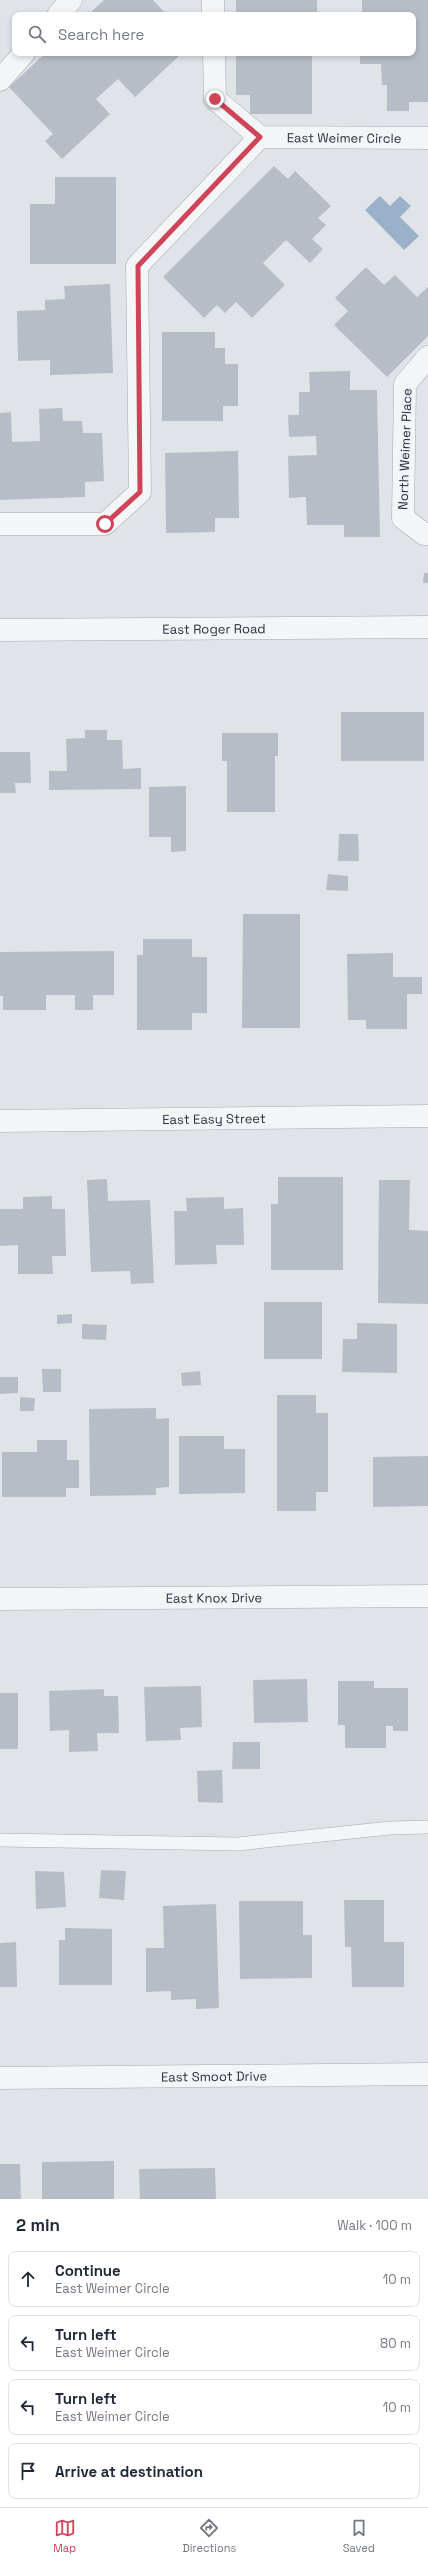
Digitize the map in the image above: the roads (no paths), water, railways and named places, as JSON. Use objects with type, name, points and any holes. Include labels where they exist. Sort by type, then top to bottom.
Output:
[{"type":"street","points":[[61,12],[71,0]]},
{"type":"street","points":[[212,0],[213,12]]},
{"type":"street","points":[[0,80],[21,56]]},
{"type":"street","points":[[0,524],[105,524],[140,492],[138,266],[260,137],[215,99],[214,56]]},
{"type":"street","name":"East Weimer Circle","points":[[260,137],[428,138]]},
{"type":"street","name":"North Weimer Place","points":[[428,357],[405,384],[403,518],[424,534],[428,534]]},
{"type":"street","name":"East Roger Road","points":[[0,630],[428,627]]},
{"type":"street","name":"East Easy Street","points":[[0,1121],[428,1116]]},
{"type":"street","name":"East Knox Drive","points":[[0,1599],[428,1596]]},
{"type":"street","name":"East Smoot Drive","points":[[0,2078],[428,2074]]},
{"type":"lane","points":[[0,1840],[238,1844],[390,1828],[428,1827]]},
{"type":"water","points":[[380,196],[390,206],[400,196],[411,206],[400,217],[419,236],[404,250],[365,210]]}]
